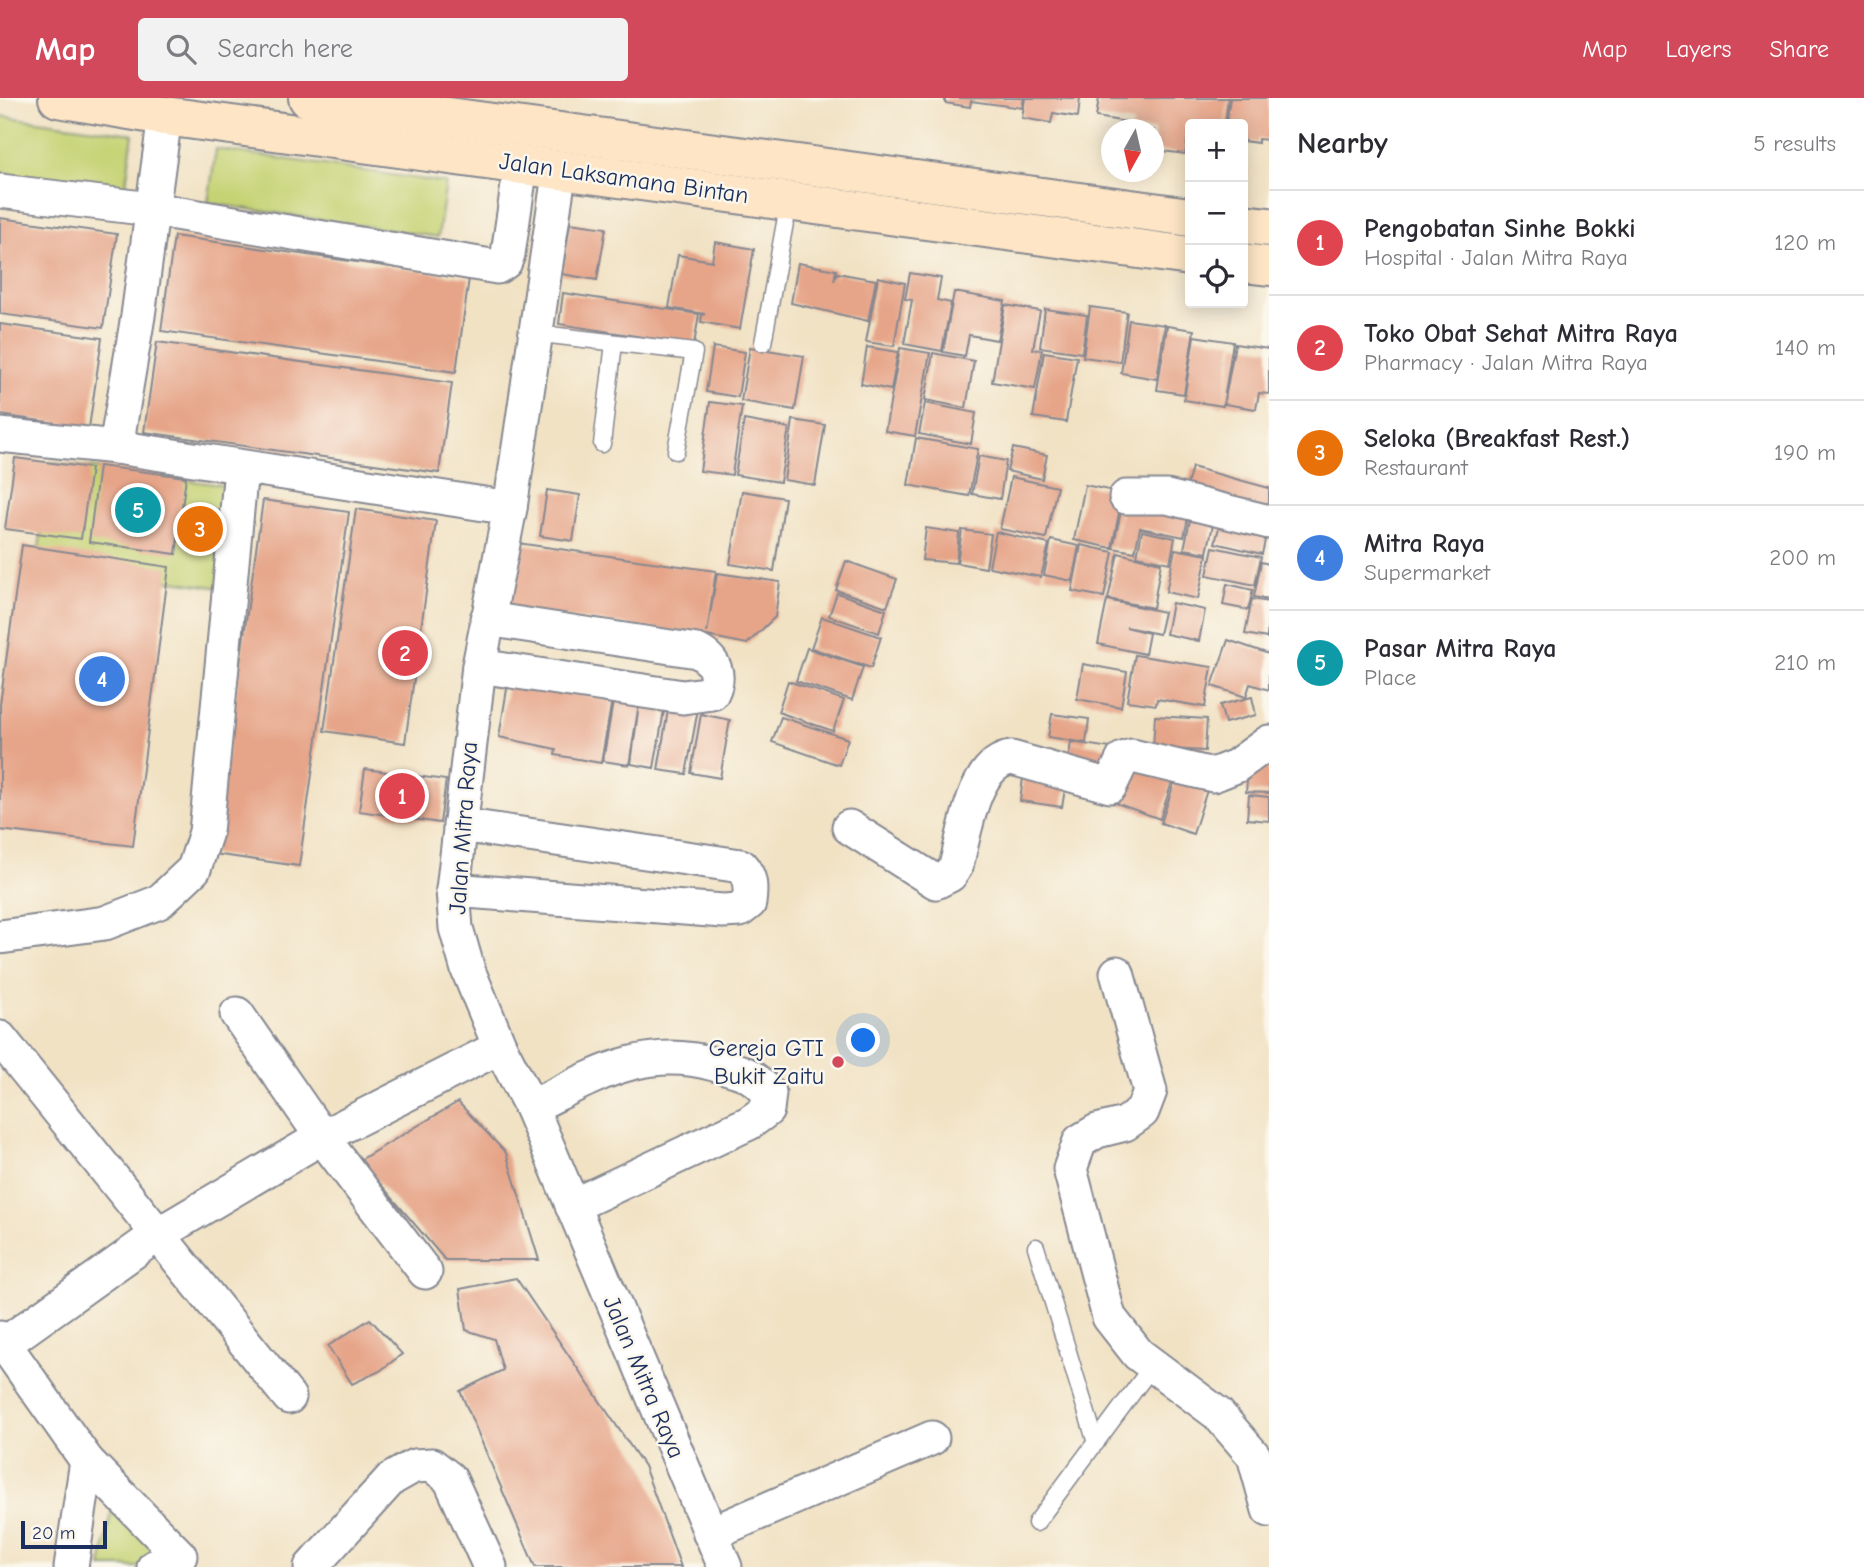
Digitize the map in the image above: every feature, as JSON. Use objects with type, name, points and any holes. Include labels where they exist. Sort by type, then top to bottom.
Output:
[{"type":"main road","name":"Jalan Laksamana Bintan","points":[[58,98],[164,116],[521,164],[792,182],[1185,216]]},
{"type":"main road","name":"Jalan Laksamana Bintan","points":[[308,98],[792,182],[1185,255]]},
{"type":"main road","points":[[1248,224],[1269,227]]},
{"type":"main road","points":[[1248,264],[1269,267]]},
{"type":"street","points":[[116,447],[138,316],[164,116]]},
{"type":"street","points":[[0,191],[150,209],[497,267],[505,262],[508,254],[521,164]]},
{"type":"street","name":"Jalan Mitra Raya","points":[[560,168],[533,333],[510,508],[479,666],[453,890],[456,928],[468,970],[500,1047],[531,1107],[725,1567]]},
{"type":"street","points":[[0,435],[116,447],[241,469],[510,508]]},
{"type":"street","points":[[0,937],[105,923],[159,902],[194,869],[206,832],[241,469]]},
{"type":"street","points":[[1126,497],[1167,497],[1269,522]]},
{"type":"street","points":[[479,666],[683,696],[712,693],[718,681],[715,667],[707,656],[697,651],[487,619]]},
{"type":"street","points":[[849,827],[936,882],[950,875],[956,866],[980,783],[987,770],[1000,759],[1012,758],[1110,786],[1123,759],[1132,756],[1213,775],[1236,765],[1269,742]]},
{"type":"street","points":[[453,890],[723,911],[740,910],[749,903],[751,892],[748,874],[741,866],[460,825]]},
{"type":"street","points":[[1117,973],[1150,1091],[1142,1112],[1125,1124],[1097,1131],[1080,1141],[1070,1169],[1109,1317],[1138,1354],[1218,1414],[1254,1456],[1269,1510]]},
{"type":"street","points":[[237,1014],[322,1137],[425,1272]]},
{"type":"street","points":[[0,1038],[289,1396]]},
{"type":"street","points":[[154,1567],[180,1556],[87,1461],[1,1342],[157,1235],[322,1137],[500,1047]]},
{"type":"street","points":[[531,1107],[618,1065],[658,1057],[696,1059],[751,1075],[769,1093],[767,1110],[749,1124],[572,1206]]},
{"type":"street","points":[[710,1534],[932,1438]]},
{"type":"street","points":[[71,1567],[87,1461]]},
{"type":"street","points":[[311,1567],[391,1479],[414,1466],[432,1465],[450,1479],[490,1567]]},
{"type":"lane","points":[[763,343],[792,182]]},
{"type":"lane","points":[[533,333],[694,352],[676,451]]},
{"type":"lane","points":[[602,444],[614,343]]},
{"type":"lane","points":[[1036,1247],[1096,1443]]},
{"type":"lane","points":[[1036,1523],[1153,1365]]},
{"type":"green space","points":[[0,116],[133,134],[125,191],[0,173]]},
{"type":"green space","points":[[216,149],[446,183],[438,237],[208,203]]},
{"type":"green space","points":[[51,462],[237,487],[222,588],[37,562]]},
{"type":"green space","points":[[112,1508],[180,1556],[162,1567],[101,1567]]},
{"type":"building","points":[[945,98],[1024,98],[1022,108],[971,101],[970,107],[945,103]]},
{"type":"building","points":[[1025,98],[1080,98],[1078,117],[1053,113],[1051,123],[1022,118]]},
{"type":"building","points":[[1099,98],[1228,98],[1226,119],[1185,119],[1185,154],[1164,151],[1164,119],[1096,117]]},
{"type":"building","points":[[1230,98],[1269,98],[1269,140],[1258,139],[1258,143],[1248,142],[1248,119],[1227,119]]},
{"type":"building","points":[[0,218],[117,234],[103,328],[0,314]]},
{"type":"building","points":[[570,223],[606,228],[597,280],[562,274]]},
{"type":"building","points":[[174,236],[469,278],[456,372],[161,331]]},
{"type":"building","points":[[715,242],[754,249],[740,329],[701,322],[702,315],[705,314],[669,308],[678,255],[712,261]]},
{"type":"building","points":[[798,263],[836,270],[834,281],[837,273],[876,280],[868,321],[791,303]]},
{"type":"building","points":[[910,273],[941,278],[937,300],[951,303],[942,351],[904,344],[912,300],[905,299]]},
{"type":"building","points":[[878,277],[905,283],[894,346],[866,342]]},
{"type":"building","points":[[954,292],[1005,301],[997,340],[969,335],[965,356],[943,352]]},
{"type":"building","points":[[563,293],[699,314],[694,345],[559,324]]},
{"type":"building","points":[[1005,305],[1040,311],[1033,349],[1042,350],[1035,389],[992,382]]},
{"type":"building","points":[[1090,307],[1127,312],[1120,362],[1083,357]]},
{"type":"building","points":[[1045,309],[1087,315],[1082,353],[1040,347]]},
{"type":"building","points":[[1129,320],[1165,325],[1157,379],[1121,373]]},
{"type":"building","points":[[0,324],[102,338],[89,428],[0,415]]},
{"type":"building","points":[[1167,326],[1194,330],[1184,394],[1157,390]]},
{"type":"building","points":[[1194,336],[1233,342],[1223,406],[1184,400]]},
{"type":"building","points":[[157,342],[452,383],[439,473],[144,432]]},
{"type":"building","points":[[1235,344],[1269,349],[1269,394],[1259,393],[1256,409],[1224,404]]},
{"type":"building","points":[[713,347],[745,352],[738,397],[706,392]]},
{"type":"building","points":[[750,347],[804,356],[795,410],[741,401]]},
{"type":"building","points":[[867,347],[898,352],[891,390],[861,384]]},
{"type":"building","points":[[900,348],[930,353],[915,436],[885,431]]},
{"type":"building","points":[[1044,352],[1077,357],[1066,422],[1033,417]]},
{"type":"building","points":[[933,353],[974,361],[966,408],[925,400]]},
{"type":"building","points":[[710,402],[742,406],[732,475],[700,471]]},
{"type":"building","points":[[925,403],[976,413],[971,444],[919,434]]},
{"type":"building","points":[[744,420],[789,428],[780,482],[735,475]]},
{"type":"building","points":[[793,420],[825,425],[815,485],[784,480]]},
{"type":"building","points":[[916,438],[978,449],[969,496],[908,485]]},
{"type":"building","points":[[1013,448],[1047,455],[1042,479],[1007,471]]},
{"type":"building","points":[[979,456],[1006,461],[1000,499],[972,494]]},
{"type":"building","points":[[15,458],[91,468],[81,539],[5,529]]},
{"type":"building","points":[[99,466],[186,477],[176,554],[89,542]]},
{"type":"building","points":[[1192,467],[1269,488],[1269,514],[1184,497]]},
{"type":"building","points":[[1011,477],[1057,487],[1046,538],[1000,529]]},
{"type":"building","points":[[1085,485],[1123,493],[1112,548],[1074,540]]},
{"type":"building","points":[[547,490],[580,495],[573,541],[540,536]]},
{"type":"building","points":[[742,491],[785,498],[774,571],[730,564]]},
{"type":"building","points":[[1124,498],[1145,502],[1143,514],[1146,504],[1189,513],[1184,537],[1140,528],[1135,552],[1113,548]]},
{"type":"building","points":[[263,500],[349,512],[299,866],[213,854]]},
{"type":"building","points":[[356,509],[436,521],[405,743],[324,731]]},
{"type":"building","points":[[1192,510],[1215,515],[1207,553],[1184,549]]},
{"type":"building","points":[[1223,512],[1269,523],[1262,554],[1215,543]]},
{"type":"building","points":[[926,528],[959,533],[956,563],[922,560]]},
{"type":"building","points":[[962,530],[991,534],[986,568],[957,563]]},
{"type":"building","points":[[1142,531],[1175,538],[1170,563],[1137,556]]},
{"type":"building","points":[[996,532],[1049,544],[1041,577],[989,567]]},
{"type":"building","points":[[1051,540],[1079,546],[1072,581],[1044,575]]},
{"type":"building","points":[[510,542],[716,571],[707,633],[717,573],[780,582],[775,617],[747,644],[707,636],[501,608]]},
{"type":"building","points":[[22,545],[169,567],[133,846],[0,830],[0,704]]},
{"type":"building","points":[[1081,545],[1113,552],[1104,597],[1072,591]]},
{"type":"building","points":[[1213,547],[1261,557],[1255,585],[1207,575]]},
{"type":"building","points":[[1175,549],[1207,555],[1198,599],[1166,592]]},
{"type":"building","points":[[1118,553],[1161,563],[1153,608],[1108,599]]},
{"type":"building","points":[[846,561],[897,579],[887,607],[836,590]]},
{"type":"building","points":[[1261,562],[1269,564],[1269,600],[1254,597]]},
{"type":"building","points":[[1227,584],[1253,590],[1248,610],[1223,605]]},
{"type":"building","points":[[837,593],[886,610],[879,633],[829,616]]},
{"type":"building","points":[[1252,599],[1269,602],[1267,638],[1245,634]]},
{"type":"building","points":[[1107,600],[1164,612],[1159,634],[1126,627],[1149,633],[1145,654],[1098,644]]},
{"type":"building","points":[[1172,603],[1205,610],[1199,641],[1166,634]]},
{"type":"building","points":[[822,617],[881,637],[871,668],[811,648]]},
{"type":"building","points":[[1228,640],[1269,654],[1269,690],[1250,684],[1246,697],[1212,686]]},
{"type":"building","points":[[807,648],[863,667],[852,700],[796,681]]},
{"type":"building","points":[[1135,655],[1212,667],[1205,707],[1157,699],[1156,705],[1127,701]]},
{"type":"building","points":[[1083,664],[1127,672],[1121,707],[1077,699]]},
{"type":"building","points":[[788,681],[844,700],[833,731],[778,712]]},
{"type":"building","points":[[508,683],[612,700],[601,763],[555,755],[556,749],[499,737]]},
{"type":"building","points":[[614,696],[665,705],[654,768],[631,764],[639,704],[629,765],[603,761]]},
{"type":"building","points":[[1252,697],[1256,715],[1225,723],[1220,705]]},
{"type":"building","points":[[669,704],[698,709],[686,774],[658,770]]},
{"type":"building","points":[[701,714],[730,720],[720,778],[691,773]]},
{"type":"building","points":[[1052,714],[1089,719],[1086,743],[1048,737]]},
{"type":"building","points":[[1155,716],[1207,719],[1205,751],[1153,748]]},
{"type":"building","points":[[781,717],[848,739],[839,765],[772,742]]},
{"type":"building","points":[[1071,742],[1117,749],[1112,781],[1066,774]]},
{"type":"building","points":[[1249,760],[1269,762],[1269,793],[1246,792]]},
{"type":"building","points":[[1123,764],[1173,779],[1160,819],[1110,801]]},
{"type":"building","points":[[365,769],[446,780],[440,823],[359,811]]},
{"type":"building","points":[[1024,770],[1067,777],[1062,807],[1020,801]]},
{"type":"building","points":[[1177,774],[1209,784],[1193,834],[1161,823]]},
{"type":"building","points":[[1249,795],[1269,797],[1269,821],[1247,819]]},
{"type":"building","points":[[458,1102],[506,1153],[539,1260],[445,1260],[360,1160]]},
{"type":"building","points":[[516,1278],[644,1466],[681,1567],[535,1567],[460,1391],[503,1370],[494,1339],[466,1330],[460,1289]]},
{"type":"building","points":[[370,1319],[402,1354],[380,1371],[352,1384],[328,1346]]},
{"type":"place","name":"Pasar Mitra Raya","points":[[138,510]]},
{"type":"place","name":"Seloka (Breakfast Rest.)","points":[[200,529]]},
{"type":"place","name":"Toko Obat Sehat Mitra Raya","points":[[405,653]]},
{"type":"place","name":"Mitra Raya","points":[[102,679]]},
{"type":"place","name":"Pengobatan Sinhe Bokki","points":[[402,796]]},
{"type":"place","name":"Gereja GTI Bukit Zaitu","points":[[838,1062]]}]
